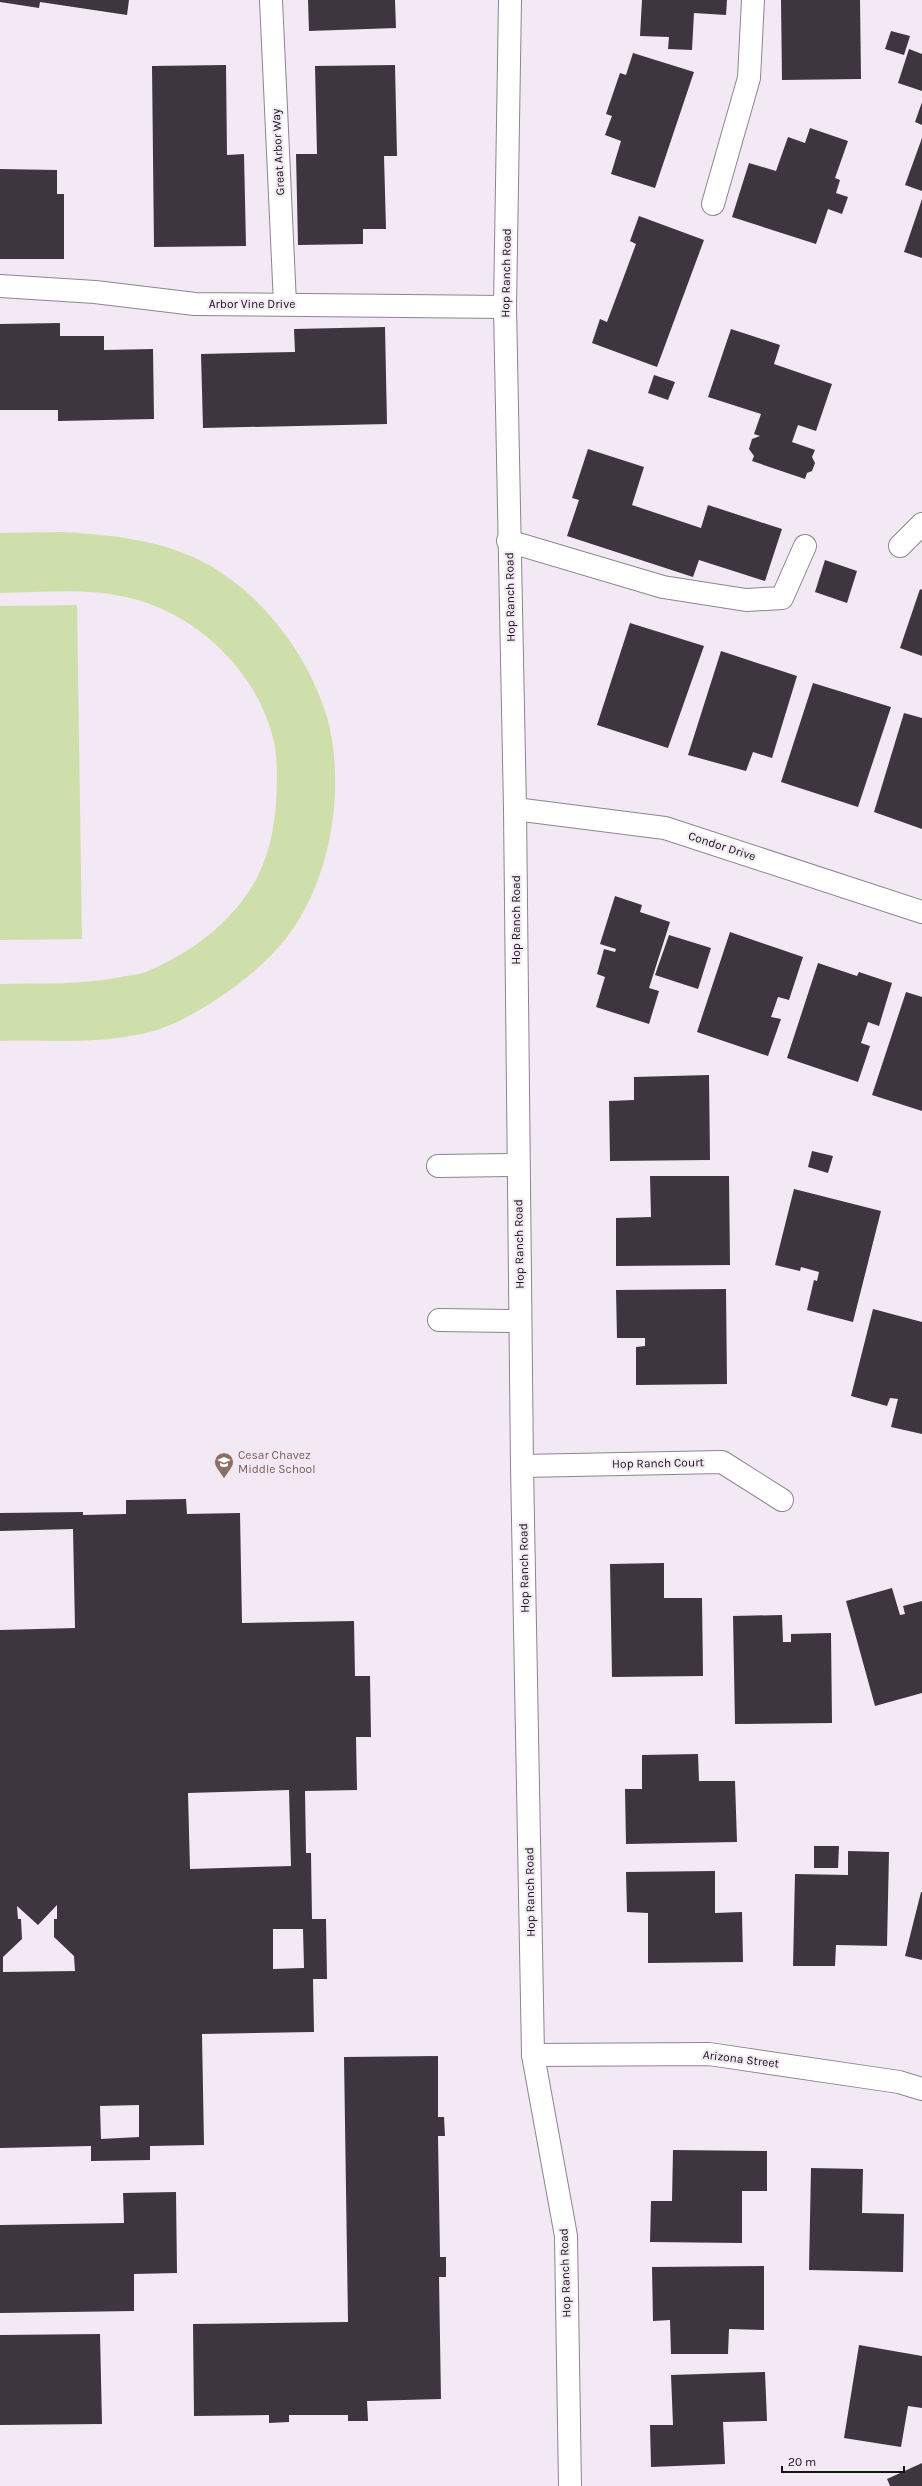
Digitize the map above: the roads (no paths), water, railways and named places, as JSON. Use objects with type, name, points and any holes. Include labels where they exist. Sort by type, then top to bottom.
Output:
[{"type":"street","name":"Great Arbor Way","points":[[271,0],[285,304]]},
{"type":"street","name":"Hop Ranch Road","points":[[510,0],[505,307],[508,542],[515,809],[522,1466],[533,2055],[566,2236],[570,2486]]},
{"type":"street","points":[[713,204],[748,78],[753,0]]},
{"type":"street","name":"Arbor Vine Drive","points":[[0,286],[95,292],[195,304],[505,307]]},
{"type":"street","points":[[900,546],[922,524]]},
{"type":"street","points":[[508,542],[663,587],[746,600],[782,598],[805,546]]},
{"type":"street","name":"Condor Drive","points":[[515,809],[665,828],[922,912]]},
{"type":"street","points":[[438,1166],[518,1164]]},
{"type":"street","points":[[438,1320],[520,1321]]},
{"type":"street","name":"Hop Ranch Court","points":[[522,1466],[722,1462],[782,1500]]},
{"type":"street","name":"Arizona Street","points":[[533,2055],[709,2054],[899,2082],[922,2089]]},
{"type":"place","name":"Cesar Chavez Middle School","points":[[224,1479]]}]
